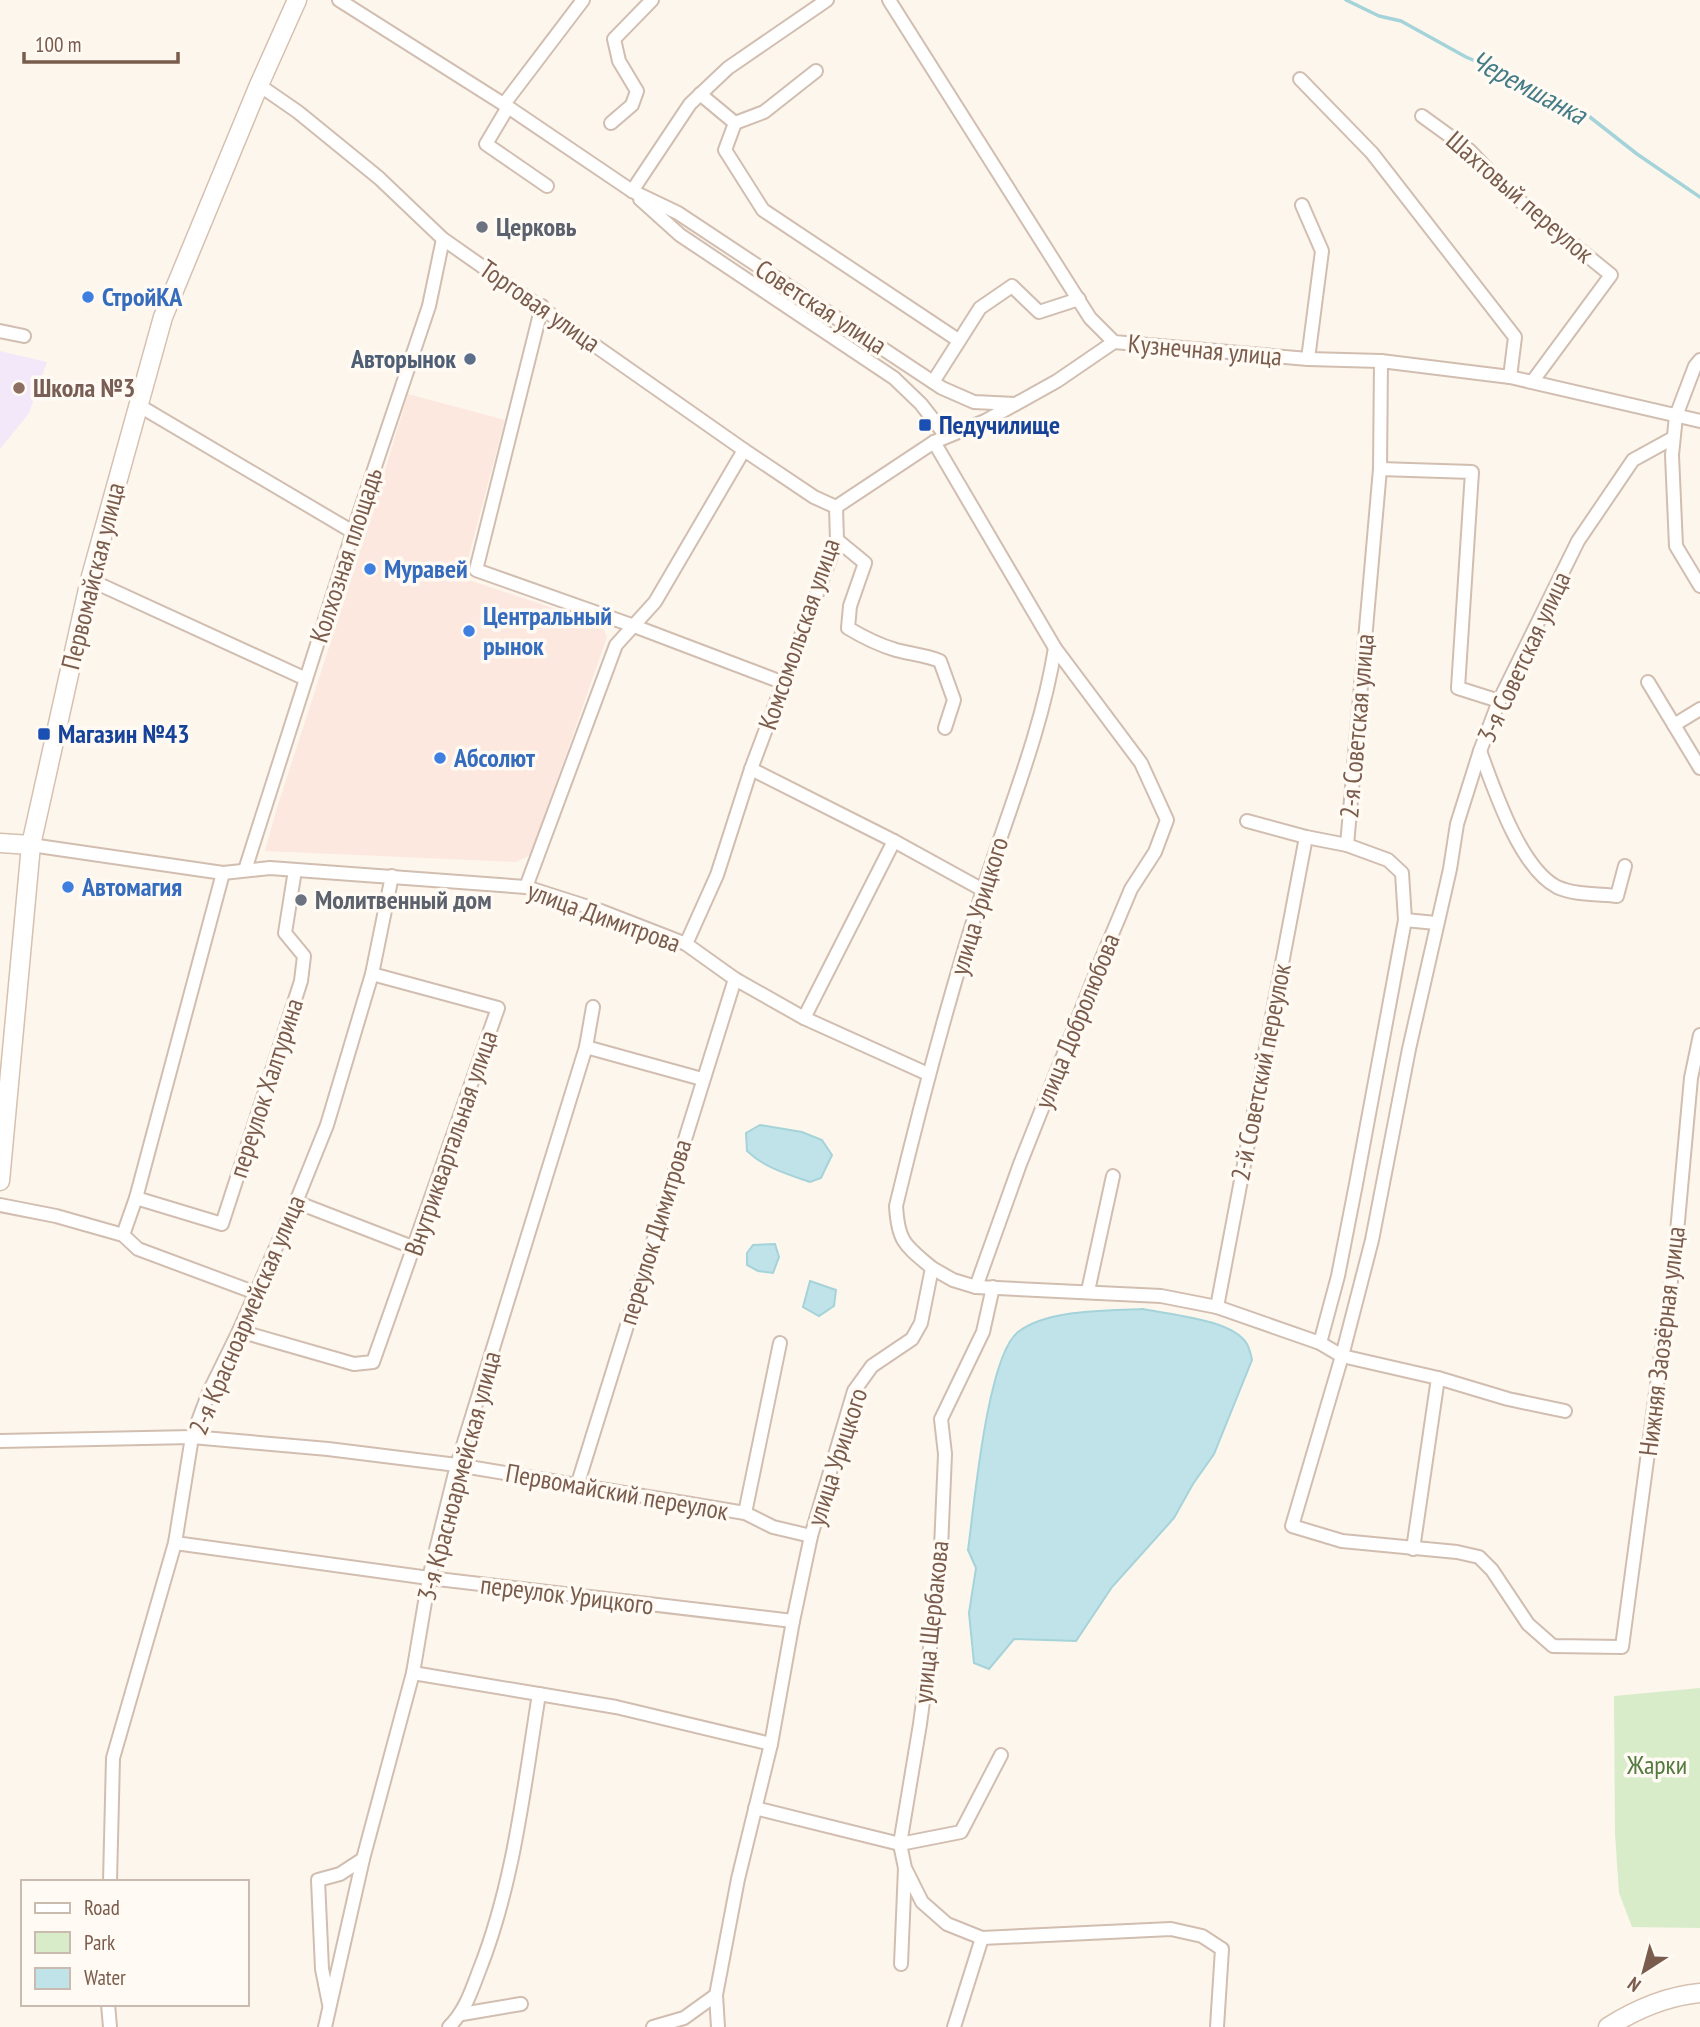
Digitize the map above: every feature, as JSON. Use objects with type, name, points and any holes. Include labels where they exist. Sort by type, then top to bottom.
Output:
[{"type":"main road","name":"Первомайская улица","points":[[0,1181],[31,845],[90,580],[163,317],[259,85],[298,0]]},
{"type":"main road","name":"улица Димитрова","points":[[0,843],[31,845]]},
{"type":"main road","points":[[1608,2027],[1625,2017],[1683,1994],[1700,1993]]},
{"type":"street","name":"Советская улица","points":[[339,0],[506,106],[632,191],[678,213],[933,382],[974,402],[1015,404]]},
{"type":"street","points":[[547,186],[486,144],[506,106],[583,0]]},
{"type":"street","points":[[611,123],[632,105],[637,91],[619,61],[614,39],[652,0]]},
{"type":"street","points":[[632,191],[690,104],[700,94],[728,68],[827,0]]},
{"type":"street","name":"Кузнечная улица","points":[[889,0],[1090,318],[1114,342],[1308,359],[1381,361],[1510,377],[1700,421]]},
{"type":"street","points":[[816,71],[764,112],[735,123],[725,150],[763,210],[958,340]]},
{"type":"street","points":[[1300,79],[1373,153],[1515,337],[1510,377]]},
{"type":"street","name":"Торговая улица","points":[[259,85],[298,112],[379,178],[443,239],[744,450],[814,497],[836,507]]},
{"type":"street","points":[[700,94],[735,123]]},
{"type":"street","name":"Шахтовый переулок","points":[[1422,116],[1469,150],[1510,193],[1611,275],[1532,382]]},
{"type":"street","name":"Советская улица","points":[[632,191],[680,235],[894,378],[947,436]]},
{"type":"street","points":[[1302,205],[1322,250],[1308,359]]},
{"type":"street","name":"Колхозная площадь","points":[[245,870],[353,532],[429,306],[443,239]]},
{"type":"street","points":[[933,382],[980,308],[1012,286],[1039,312],[1079,299]]},
{"type":"street","points":[[542,306],[476,570],[784,683]]},
{"type":"street","points":[[0,331],[24,336]]},
{"type":"street","name":"Комсомольская улица","points":[[686,944],[717,875],[751,769],[837,540],[836,507],[934,443],[985,421],[1057,381],[1114,342]]},
{"type":"street","points":[[1700,360],[1695,366],[1676,416],[1672,439],[1676,546],[1700,586]]},
{"type":"street","name":"2-я Советская улица","points":[[1320,1343],[1338,1276],[1405,920],[1402,873],[1388,860],[1347,845],[1380,469],[1381,361]]},
{"type":"street","points":[[138,405],[353,532]]},
{"type":"street","name":"3-я Советская улица","points":[[1625,866],[1617,895],[1564,890],[1554,886],[1532,865],[1501,807],[1480,751],[1499,701],[1578,541],[1633,460],[1672,439]]},
{"type":"street","points":[[934,443],[1055,648]]},
{"type":"street","points":[[526,887],[616,645],[655,602],[744,450]]},
{"type":"street","points":[[1380,469],[1472,472],[1458,688],[1499,701]]},
{"type":"street","points":[[837,540],[865,563],[849,606],[848,628],[897,650],[928,655],[940,661],[954,700],[945,728]]},
{"type":"street","points":[[90,580],[306,679]]},
{"type":"street","name":"улица Добролюбова","points":[[976,1287],[1020,1164],[1102,958],[1131,889],[1154,852],[1167,820],[1141,763],[1055,648]]},
{"type":"street","name":"улица Урицкого","points":[[718,2027],[716,1995],[738,1878],[771,1744],[811,1536],[854,1391],[872,1366],[912,1339],[921,1323],[932,1268],[905,1245],[897,1228],[896,1206],[928,1074],[1050,679],[1055,648]]},
{"type":"street","points":[[1647,682],[1700,768]]},
{"type":"street","points":[[1674,725],[1700,709]]},
{"type":"street","points":[[1437,1378],[1413,1549],[1342,1541],[1292,1526],[1342,1356],[1372,1240],[1436,923],[1450,869],[1457,824],[1480,751]]},
{"type":"street","points":[[751,769],[894,841],[983,890]]},
{"type":"street","points":[[1247,821],[1347,845]]},
{"type":"street","name":"2-й Советский переулок","points":[[1217,1307],[1306,837]]},
{"type":"street","points":[[804,1018],[894,841]]},
{"type":"street","name":"улица Димитрова","points":[[31,845],[223,873],[270,868],[526,887],[601,911],[686,944],[735,979],[804,1018],[928,1074]]},
{"type":"street","name":"переулок Халтурина","points":[[136,1198],[222,1224],[301,981],[304,956],[285,933],[295,870]]},
{"type":"street","points":[[123,1235],[136,1198],[223,873]]},
{"type":"street","name":"2-я Красноармейская улица","points":[[110,1880],[113,1758],[176,1543],[192,1437],[209,1392],[256,1293],[327,1125],[372,974],[392,876]]},
{"type":"street","points":[[1405,920],[1436,923]]},
{"type":"street","name":"Внутриквартальная улица","points":[[239,1331],[354,1363],[373,1362],[498,1008],[372,974]]},
{"type":"street","name":"переулок Димитрова","points":[[577,1486],[735,979]]},
{"type":"street","name":"3-я Красноармейская улица","points":[[325,2027],[363,1859],[413,1674],[429,1578],[457,1465],[586,1046],[593,1007]]},
{"type":"street","name":"Нижняя Заозёрная улица","points":[[1413,1549],[1457,1552],[1479,1558],[1492,1570],[1528,1624],[1553,1646],[1622,1647],[1676,1243],[1700,1035]]},
{"type":"street","points":[[586,1046],[702,1079]]},
{"type":"street","points":[[1088,1291],[1113,1176]]},
{"type":"street","points":[[296,1202],[415,1248]]},
{"type":"street","points":[[0,1205],[57,1216],[123,1235],[138,1249],[256,1293]]},
{"type":"street","points":[[932,1268],[953,1280],[976,1287],[1161,1296],[1217,1307],[1320,1343],[1342,1356],[1565,1411]]},
{"type":"street","name":"улица Щербакова","points":[[901,1964],[905,1868],[900,1844],[920,1724],[940,1572],[945,1454],[942,1419],[983,1332],[993,1287]]},
{"type":"street","points":[[745,1513],[780,1343]]},
{"type":"street","name":"Первомайский переулок","points":[[0,1441],[192,1437],[328,1449],[457,1465],[745,1513],[773,1527],[811,1536]]},
{"type":"street","name":"переулок Урицкого","points":[[176,1543],[429,1578],[793,1621]]},
{"type":"street","points":[[413,1674],[616,1707],[771,1744]]},
{"type":"street","points":[[449,2027],[463,2014],[498,1920],[513,1857],[539,1694]]},
{"type":"street","points":[[755,1808],[900,1844],[961,1832],[1001,1755]]},
{"type":"street","points":[[330,2008],[321,1969],[318,1880],[340,1874],[363,1859]]},
{"type":"street","points":[[905,1868],[922,1902],[947,1924],[982,1938],[1171,1929],[1202,1936],[1222,1949],[1217,2027]]},
{"type":"street","points":[[954,2027],[982,1938]]},
{"type":"street","points":[[653,2027],[684,2018],[716,1995]]},
{"type":"street","points":[[463,2014],[521,2004]]},
{"type":"street","points":[[108,2006],[110,2027]]},
{"type":"shaded area","name":"Школа №3","points":[[0,351],[47,362],[29,413],[0,449]]},
{"type":"shaded area","name":"Центральный рынок","points":[[408,394],[505,420],[463,578],[601,624],[607,637],[531,855],[516,862],[265,851]]},
{"type":"green space","name":"Жарки","points":[[1700,1688],[1700,1928],[1632,1927],[1619,1893],[1615,1834],[1614,1696]]},
{"type":"water","points":[[760,1125],[802,1132],[822,1140],[832,1155],[821,1178],[810,1182],[785,1173],[761,1162],[747,1151],[746,1133]]},
{"type":"water","points":[[775,1244],[779,1257],[773,1273],[758,1271],[747,1265],[747,1253],[753,1245]]},
{"type":"water","points":[[810,1281],[836,1290],[834,1306],[819,1316],[803,1307]]},
{"type":"water","points":[[1143,1309],[1215,1324],[1228,1329],[1247,1344],[1252,1360],[1214,1454],[1174,1518],[1112,1587],[1076,1641],[1014,1639],[989,1669],[974,1663],[969,1613],[976,1568],[968,1550],[990,1400],[1007,1346],[1018,1332],[1045,1319],[1095,1311]]},
{"type":"waterway","name":"Черемшанка","points":[[1346,0],[1379,16],[1401,21],[1466,57],[1534,86],[1586,114],[1637,154],[1700,197]]},
{"type":"place","name":"Церковь","points":[[482,227]]},
{"type":"place","name":"СтройКА","points":[[88,297]]},
{"type":"place","name":"Авторынок","points":[[470,359]]},
{"type":"place","name":"Школа №3","points":[[19,388]]},
{"type":"place","name":"Педучилище","points":[[925,425]]},
{"type":"place","name":"Муравей","points":[[370,569]]},
{"type":"place","name":"Центральный рынок","points":[[469,631]]},
{"type":"place","name":"Магазин №43","points":[[44,734]]},
{"type":"place","name":"Абсолют","points":[[440,758]]},
{"type":"place","name":"Автомагия","points":[[68,887]]},
{"type":"place","name":"Молитвенный дом","points":[[301,900]]}]
